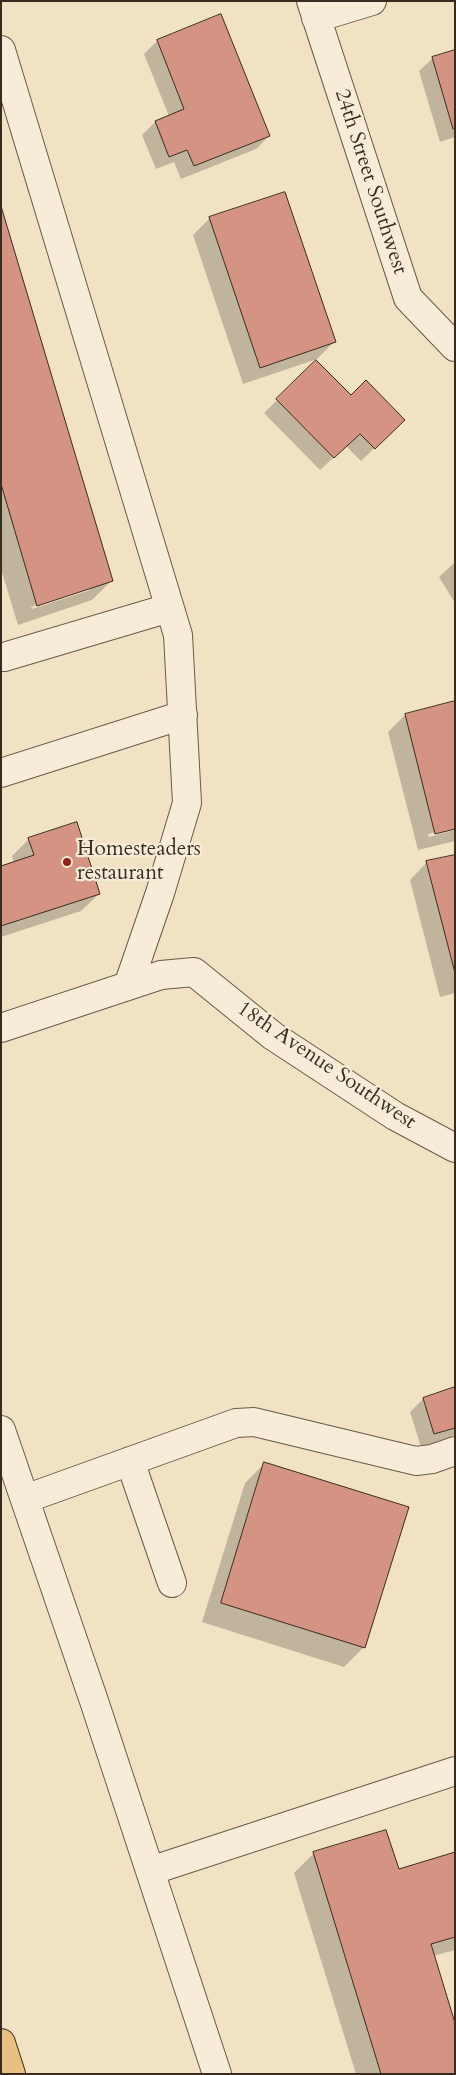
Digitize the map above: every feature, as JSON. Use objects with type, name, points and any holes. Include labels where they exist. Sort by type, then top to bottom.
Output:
[{"type":"highway","points":[[1,2042],[11,2074]]},
{"type":"street","points":[[313,10],[372,1]]},
{"type":"street","name":"24th Street Southwest","points":[[313,10],[408,298],[455,347]]},
{"type":"street","points":[[1,50],[178,636],[187,802],[160,893],[128,986]]},
{"type":"street","points":[[2,655],[169,608]]},
{"type":"street","points":[[1,772],[182,715]]},
{"type":"street","name":"18th Avenue Southwest","points":[[1,1028],[161,976],[194,972],[273,1036],[396,1116],[455,1148]]},
{"type":"street","points":[[25,1499],[236,1423],[254,1422],[416,1461],[432,1459],[455,1451]]},
{"type":"street","points":[[1,1430],[217,2074]]},
{"type":"street","points":[[130,1461],[172,1583]]},
{"type":"street","points":[[150,1871],[455,1771]]},
{"type":"building","points":[[221,14],[270,136],[194,166],[187,150],[169,157],[155,121],[184,109],[157,40]]},
{"type":"building","points":[[455,50],[455,129],[453,129],[432,57]]},
{"type":"building","points":[[285,192],[336,342],[260,368],[209,217]]},
{"type":"building","points":[[1,206],[113,581],[37,606],[1,484]]},
{"type":"building","points":[[316,360],[351,395],[366,380],[405,420],[375,449],[360,434],[334,458],[276,399]]},
{"type":"building","points":[[455,701],[455,829],[435,834],[405,714]]},
{"type":"building","points":[[77,822],[100,894],[1,926],[1,866],[34,855],[28,838]]},
{"type":"building","points":[[455,855],[455,973],[426,861]]},
{"type":"building","points":[[455,1387],[455,1428],[434,1434],[423,1398]]},
{"type":"building","points":[[264,1462],[409,1507],[365,1648],[221,1603]]},
{"type":"building","points":[[386,1830],[399,1869],[455,1852],[455,1937],[431,1944],[455,2023],[455,2074],[381,2074],[313,1852]]},
{"type":"place","name":"Homesteaders restaurant","points":[[67,862]]}]
